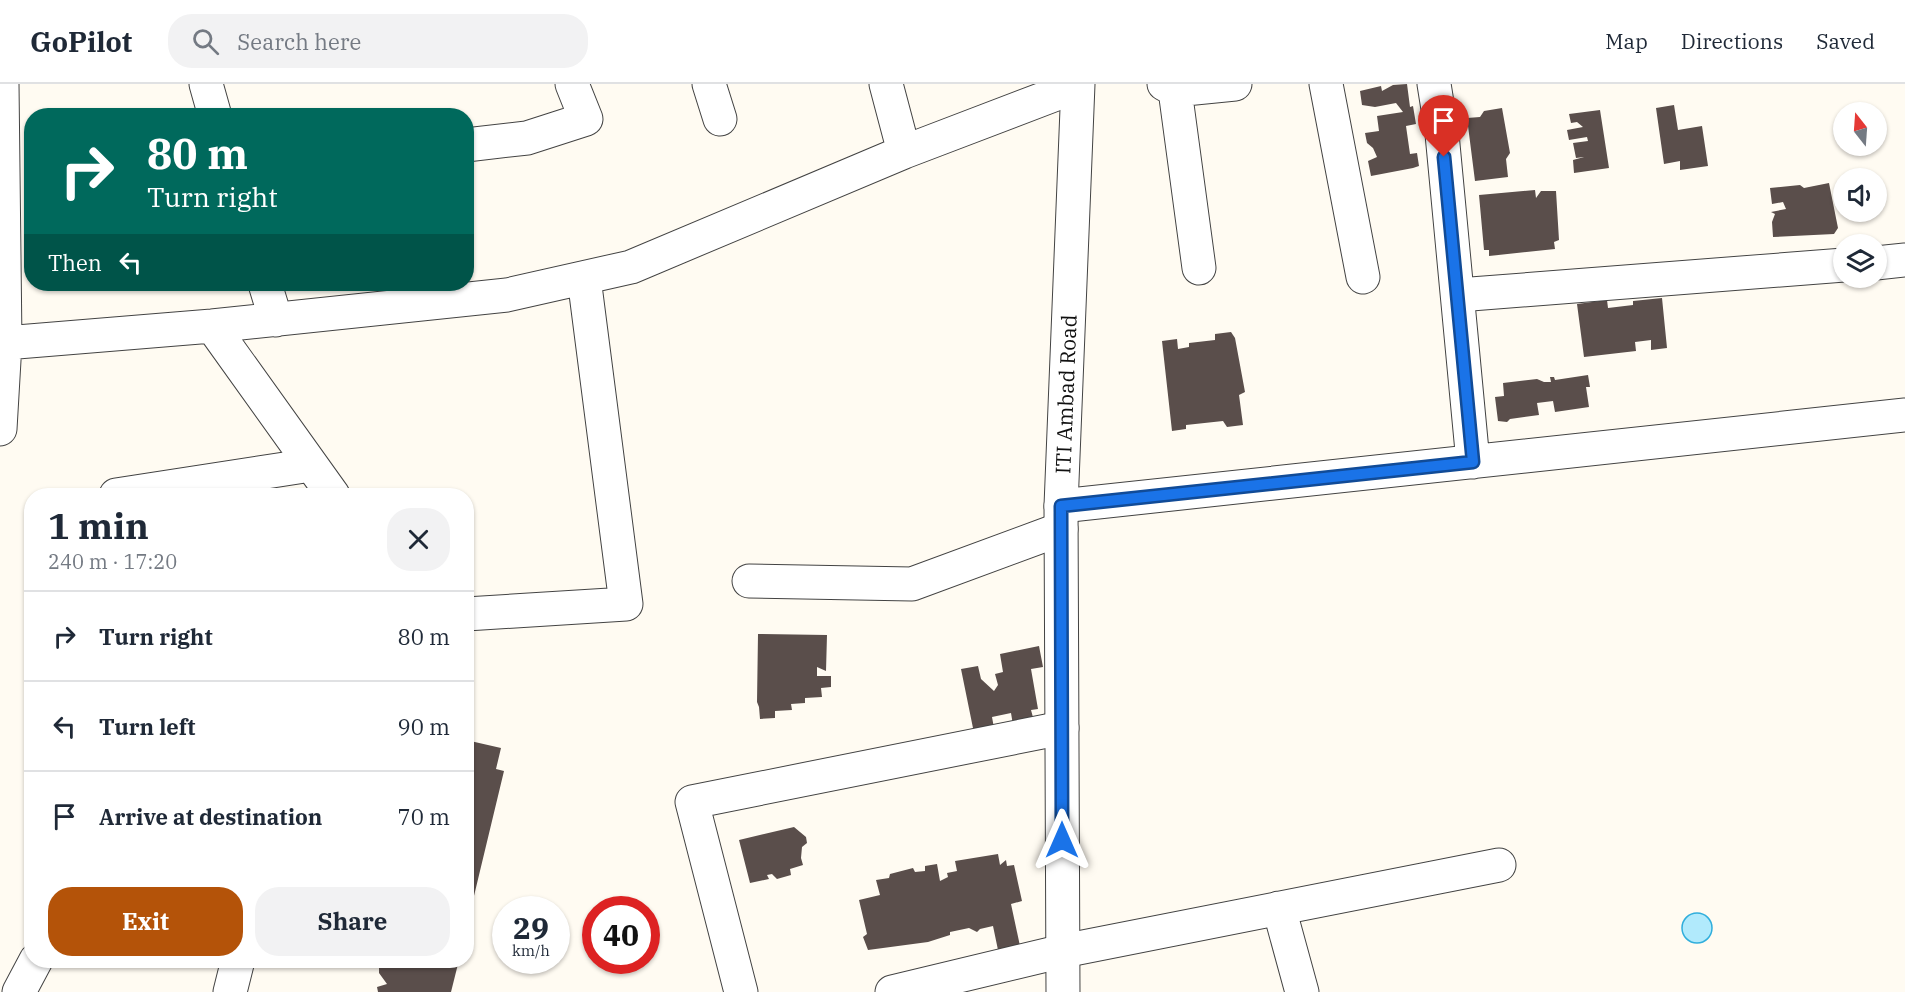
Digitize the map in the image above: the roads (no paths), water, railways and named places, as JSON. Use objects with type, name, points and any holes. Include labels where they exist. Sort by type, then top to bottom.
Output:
[{"type":"street","points":[[0,429],[5,343],[2,84]]},
{"type":"street","points":[[206,84],[213,108]]},
{"type":"street","points":[[474,144],[527,138],[586,119],[572,84]]},
{"type":"street","points":[[709,84],[720,119]]},
{"type":"street","points":[[886,84],[904,152]]},
{"type":"street","points":[[1199,268],[1169,87],[1235,84]]},
{"type":"street","points":[[1326,84],[1363,277]]},
{"type":"street","points":[[1434,84],[1442,134],[1473,462]]},
{"type":"street","points":[[5,343],[276,320],[507,295],[631,267],[904,152],[1078,85]]},
{"type":"street","name":"ITI Ambad Road","points":[[1063,992],[1061,518],[1078,85]]},
{"type":"street","points":[[1887,262],[1905,261]]},
{"type":"street","points":[[1458,295],[1833,266]]},
{"type":"street","points":[[474,614],[626,604],[584,278]]},
{"type":"street","points":[[267,291],[276,320]]},
{"type":"street","points":[[212,326],[328,488]]},
{"type":"street","points":[[749,581],[912,584],[1061,518],[1473,462],[1905,415]]},
{"type":"street","points":[[162,488],[311,465]]},
{"type":"street","points":[[741,992],[692,802],[1062,728]]},
{"type":"street","points":[[892,992],[1063,951],[1499,865]]},
{"type":"street","points":[[1279,908],[1302,992]]},
{"type":"street","points":[[19,992],[32,968]]},
{"type":"street","points":[[230,992],[236,968]]},
{"type":"water","points":[[1697,913],[1708,917],[1712,928],[1708,939],[1697,943],[1686,939],[1682,928],[1686,917]]}]
